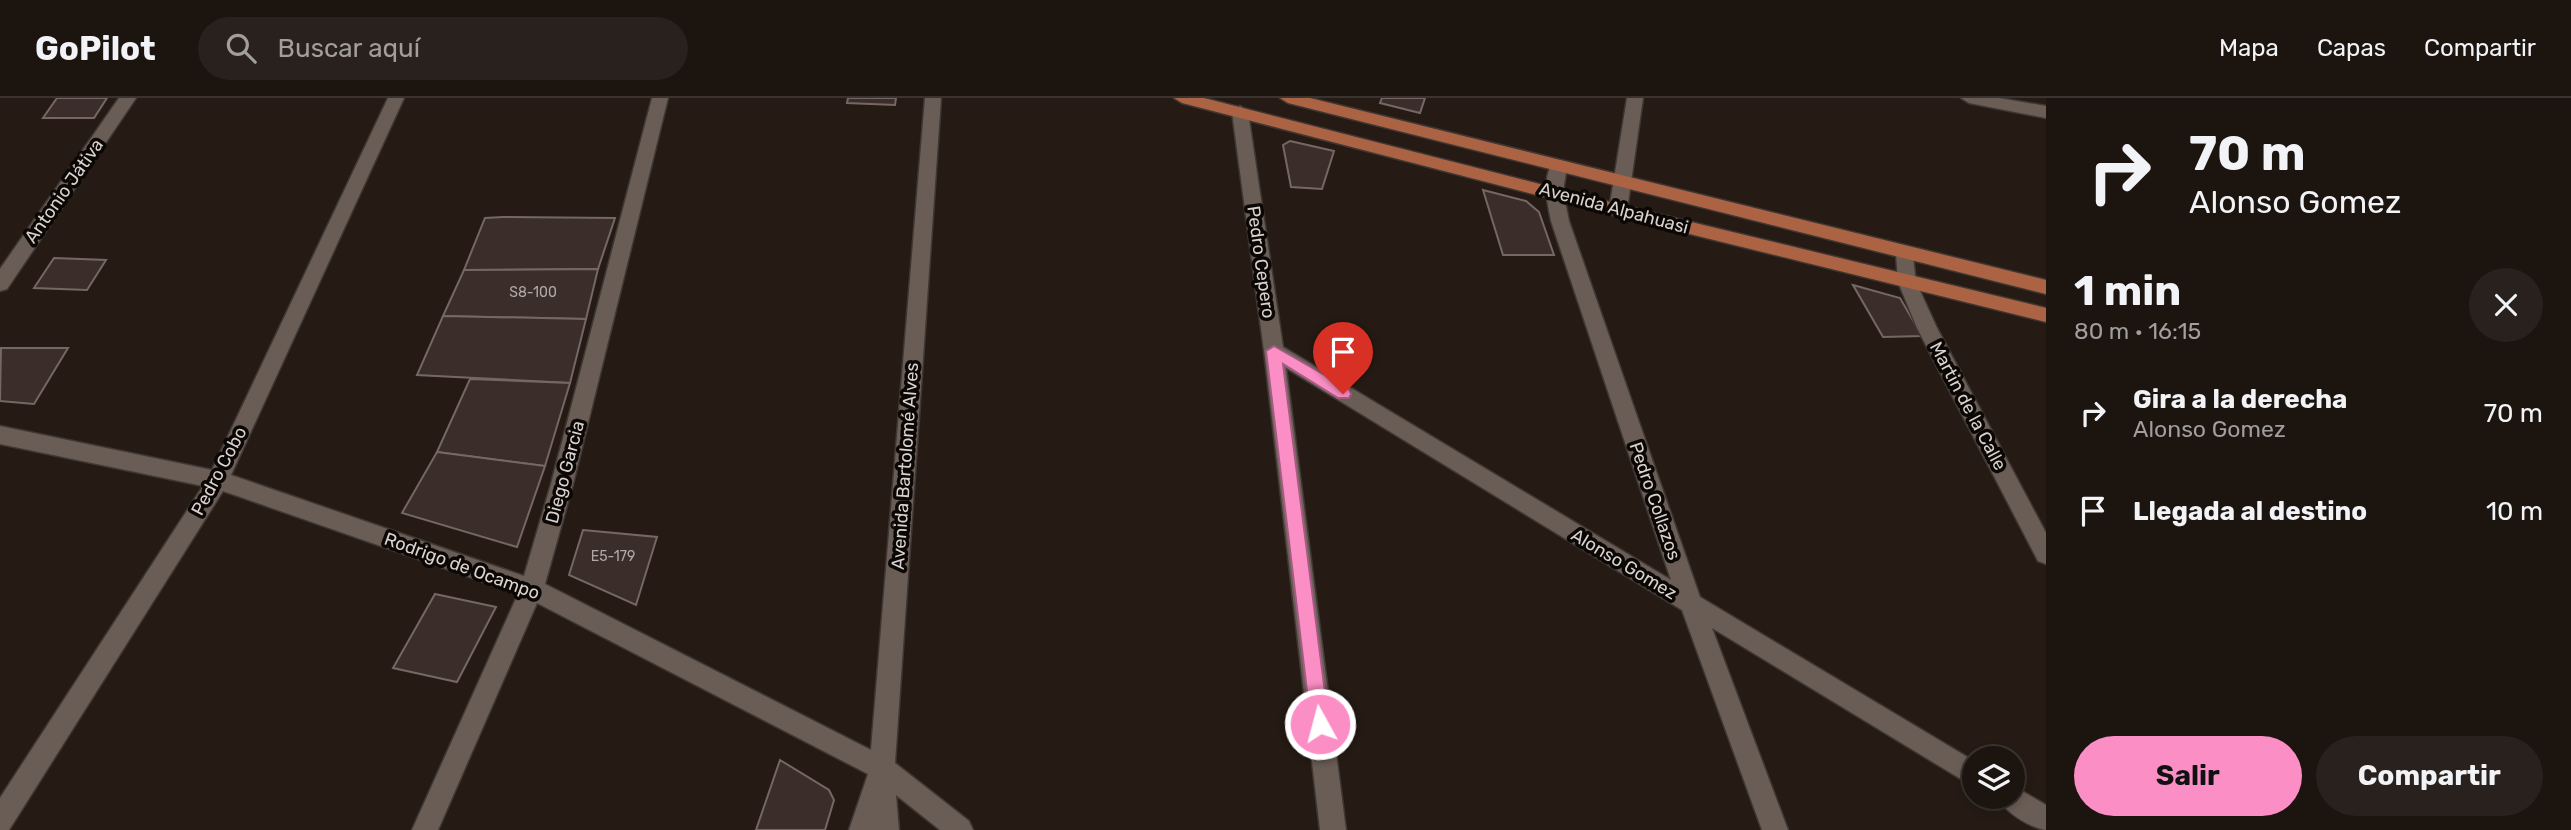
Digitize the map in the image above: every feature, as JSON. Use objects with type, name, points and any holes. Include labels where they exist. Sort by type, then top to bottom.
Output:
[{"type":"main road","name":"Avenida Alpahuasi","points":[[1182,98],[1554,191],[1618,210],[2046,315]]},
{"type":"main road","name":"Avenida Alpahuasi","points":[[1288,98],[1622,184],[2046,287]]},
{"type":"street","name":"Antonio Játiva","points":[[0,284],[128,98]]},
{"type":"street","name":"Pedro Cobo","points":[[0,821],[218,480],[396,98]]},
{"type":"street","name":"Diego Garcia","points":[[425,830],[532,589],[562,484],[660,98]]},
{"type":"street","name":"Avenida Bartolomé Alves","points":[[862,830],[882,768],[933,98]]},
{"type":"street","points":[[1618,210],[1635,98]]},
{"type":"street","points":[[1969,98],[2046,113]]},
{"type":"street","name":"Pedro Cepero","points":[[1240,112],[1274,351],[1333,830]]},
{"type":"street","name":"Pedro Collazos","points":[[1558,167],[1554,191],[1560,221],[1690,604],[1774,830]]},
{"type":"street","name":"Martin de la Calle","points":[[1905,254],[1907,282],[1927,328],[2046,554]]},
{"type":"street","name":"Alonso Gomez","points":[[1274,351],[1962,768]]},
{"type":"street","name":"Rodrigo de Ocampo","points":[[0,435],[218,480],[532,589],[882,768],[960,830]]},
{"type":"street","points":[[882,768],[887,830]]},
{"type":"street","points":[[2025,806],[2046,819]]},
{"type":"building","points":[[57,98],[107,98],[94,118],[43,118]]},
{"type":"building","points":[[848,98],[896,98],[895,105],[847,103]]},
{"type":"building","points":[[1382,98],[1425,98],[1420,113],[1380,103]]},
{"type":"building","points":[[1290,141],[1334,151],[1322,189],[1291,187],[1283,145]]},
{"type":"building","points":[[1483,190],[1526,201],[1539,212],[1554,255],[1503,255]]},
{"type":"building","points":[[485,218],[615,218],[598,269],[464,270]]},
{"type":"building","points":[[54,258],[106,260],[87,290],[34,288]]},
{"type":"building","points":[[598,269],[586,319],[443,316],[464,270]]},
{"type":"building","points":[[1853,285],[1900,298],[1922,336],[1883,337]]},
{"type":"building","points":[[443,316],[586,319],[570,383],[417,375]]},
{"type":"building","points":[[1,348],[68,348],[34,404],[0,401]]},
{"type":"building","points":[[470,379],[570,383],[545,466],[437,452]]},
{"type":"building","points":[[437,452],[545,466],[517,547],[402,513]]},
{"type":"building","points":[[583,530],[657,537],[636,605],[569,575]]},
{"type":"building","points":[[435,594],[496,607],[457,682],[393,668]]},
{"type":"building","points":[[780,760],[829,790],[834,800],[825,830],[756,830]]},
{"type":"route","points":[[1320,724],[1274,351],[1343,394]]}]
